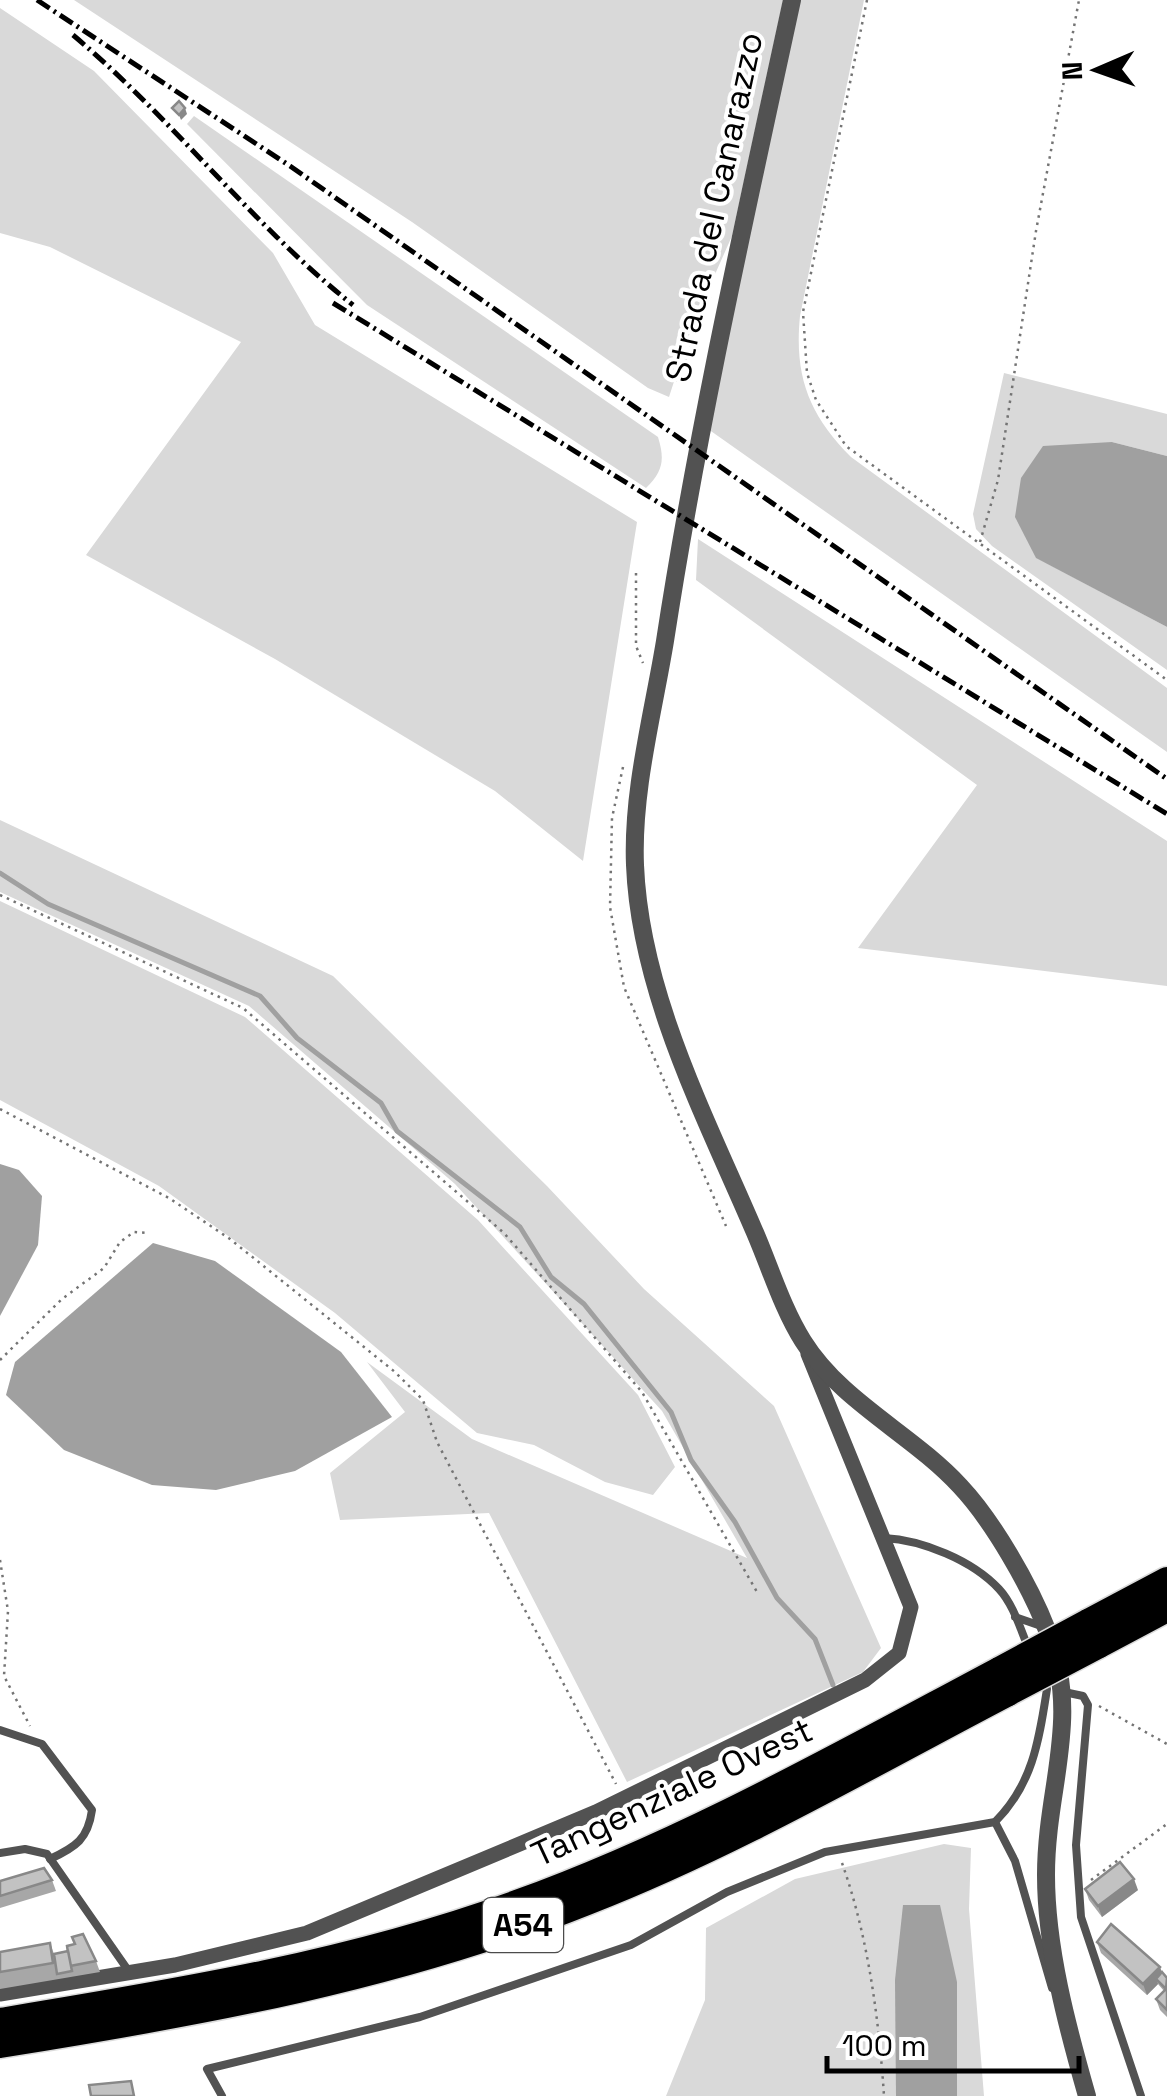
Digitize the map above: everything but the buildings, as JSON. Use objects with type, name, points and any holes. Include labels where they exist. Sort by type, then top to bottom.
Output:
[{"type":"highway","name":"Tangenziale Ovest","points":[[0,2044],[268,1999],[357,1977],[589,1901],[729,1836],[1092,1634],[1167,1581]]},
{"type":"highway","name":"Tangenziale Ovest","points":[[1092,1634],[1167,1608]]},
{"type":"highway","name":"Tangenziale Ovest","points":[[0,2022],[281,1974],[513,1906],[667,1842],[1005,1681]]},
{"type":"street","name":"Strada del Canarazzo","points":[[792,0],[700,428],[641,788],[635,863],[658,990],[701,1109],[803,1341],[858,1399],[962,1487],[1024,1580],[1046,1627],[1064,1692]]},
{"type":"street","points":[[0,1994],[130,1973],[307,1933],[624,1799],[803,1714],[865,1680],[900,1653],[911,1607],[803,1341]]},
{"type":"street","points":[[836,1430],[843,1409],[858,1399]]},
{"type":"street","points":[[1064,1692],[1046,1878],[1068,2030],[1087,2096]]},
{"type":"lane","points":[[222,2096],[207,2068],[420,2017],[631,1945],[727,1892],[825,1852],[995,1822],[1010,1806],[1036,1759],[1046,1690],[1016,1617],[1000,1590],[964,1564],[909,1539],[884,1538]]},
{"type":"lane","points":[[1016,1617],[1046,1627]]},
{"type":"lane","points":[[1064,1692],[1083,1696],[1088,1706],[1076,1845],[1080,1917],[1141,2096]]},
{"type":"lane","points":[[0,1730],[42,1744],[92,1810],[89,1830],[76,1847],[50,1859]]},
{"type":"lane","points":[[995,1822],[1015,1861],[1036,1942],[1068,2030]]},
{"type":"lane","points":[[0,1854],[25,1849],[50,1859],[130,1973]]},
{"type":"path","points":[[867,0],[803,312],[807,373],[816,400],[846,446],[1167,680]]},
{"type":"path","points":[[980,543],[998,480],[1036,231],[1080,0]]},
{"type":"path","points":[[677,382],[696,326],[716,285],[736,259]]},
{"type":"path","points":[[636,573],[636,646],[642,663]]},
{"type":"path","points":[[0,894],[80,936],[243,1008],[504,1233],[642,1392],[756,1592]]},
{"type":"path","points":[[0,1109],[169,1198],[199,1218],[395,1372],[424,1400],[437,1442],[624,1799]]},
{"type":"path","points":[[0,1360],[62,1300],[104,1268],[120,1242],[134,1232],[150,1234]]},
{"type":"path","points":[[0,1560],[8,1611],[4,1676],[14,1702],[42,1744]]},
{"type":"path","points":[[0,1681],[4,1676]]},
{"type":"path","points":[[1088,1706],[1102,1706],[1167,1744]]},
{"type":"path","points":[[1078,1890],[1167,1824]]},
{"type":"path","points":[[838,1852],[856,1902],[881,2052],[884,2096]]},
{"type":"shaded area","points":[[74,0],[783,0],[732,236],[692,326],[669,397],[648,388],[412,222]]},
{"type":"shaded area","points":[[800,0],[864,0],[800,316],[802,376],[815,410],[851,457],[1167,688],[1167,752],[708,429]]},
{"type":"shaded area","points":[[0,8],[94,71],[273,253],[315,325],[637,522],[583,861],[495,791],[275,659],[86,555],[241,342],[50,247],[0,233]]},
{"type":"shaded area","points":[[194,116],[658,437],[661,465],[652,482],[646,488],[367,305],[187,124]]},
{"type":"shaded area","points":[[1004,373],[1167,414],[1167,456],[1112,442],[1037,558],[1167,627],[1167,670],[992,546],[976,529],[973,514]]},
{"type":"shaded area","points":[[1112,442],[1167,456],[1167,627],[1036,558],[1015,517],[1021,478],[1043,446]]},
{"type":"shaded area","points":[[698,539],[1167,841],[1167,986],[858,948],[977,785],[696,580]]},
{"type":"shaded area","points":[[0,820],[333,976],[547,1186],[644,1289],[774,1406],[881,1648],[863,1672],[627,1782],[489,1513],[340,1520],[330,1473],[405,1412],[367,1362],[472,1439],[747,1558],[662,1411],[455,1184],[249,1006],[0,892]]},
{"type":"shaded area","points":[[0,901],[245,1017],[478,1220],[638,1395],[675,1467],[653,1495],[605,1482],[534,1445],[477,1433],[335,1313],[159,1186],[0,1100]]},
{"type":"shaded area","points":[[0,1164],[19,1170],[42,1196],[38,1245],[0,1316]]},
{"type":"shaded area","points":[[153,1243],[215,1261],[341,1352],[392,1417],[295,1471],[216,1490],[152,1485],[64,1450],[6,1395],[15,1362]]},
{"type":"shaded area","points":[[944,1844],[971,1848],[969,1909],[984,2096],[666,2096],[705,2000],[706,1928],[795,1879]]},
{"type":"shaded area","points":[[903,1905],[940,1905],[957,1982],[957,2096],[896,2096],[895,1980]]},
{"type":"waterway","points":[[0,873],[48,904],[260,996],[297,1038],[381,1103],[397,1131],[520,1227],[551,1277],[584,1304],[671,1412],[691,1460],[735,1522],[777,1598],[815,1639],[833,1685]]},
{"type":"railway","points":[[37,0],[290,166],[1167,779]]},
{"type":"railway","points":[[73,35],[145,101],[280,240],[353,305]]},
{"type":"railway","points":[[333,303],[1167,814]]}]
